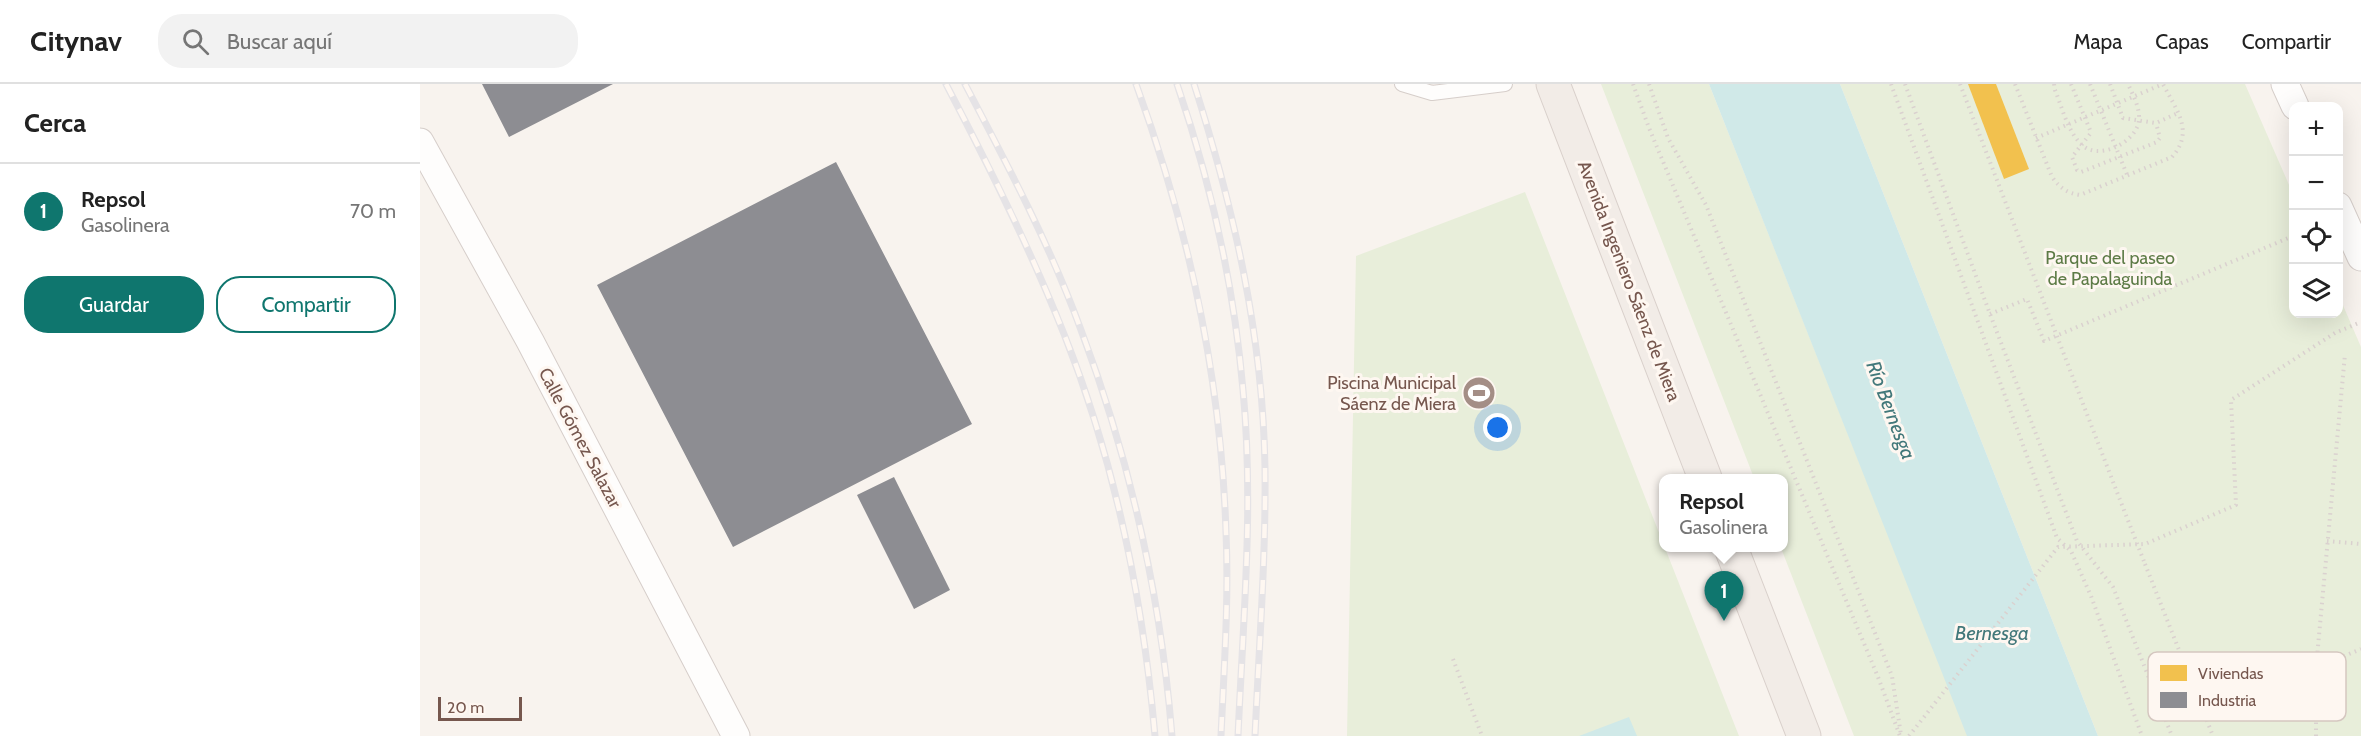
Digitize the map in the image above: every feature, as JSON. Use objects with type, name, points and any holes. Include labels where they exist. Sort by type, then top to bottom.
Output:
[{"type":"main road","name":"Avenida Ingeniero Sáenz de Miera","points":[[1553,84],[1703,474]]},
{"type":"main road","points":[[1733,552],[1804,736]]},
{"type":"street","points":[[2285,84],[2293,102]]},
{"type":"street","name":"Calle Gómez Salazar","points":[[420,142],[530,341],[736,736]]},
{"type":"street","points":[[2340,210],[2361,257]]},
{"type":"lane","points":[[1402,84],[1432,93],[1505,84]]},
{"type":"path","points":[[1633,84],[1649,128],[1901,736]]},
{"type":"path","points":[[1649,84],[1668,138],[1710,216],[1892,676],[1901,736]]},
{"type":"path","points":[[1891,84],[2057,537],[2070,551],[2091,596],[2142,736]]},
{"type":"path","points":[[1905,84],[2077,541],[2113,587],[2148,675]]},
{"type":"path","points":[[1960,84],[2180,652]]},
{"type":"path","points":[[2015,84],[2036,138],[2052,177],[2066,192],[2080,195],[2172,158],[2179,150],[2184,132],[2178,112],[2163,84],[2036,138]]},
{"type":"path","points":[[2054,84],[2069,124],[2081,145],[2093,150],[2116,148],[2129,139],[2139,121],[2139,111],[2128,84]]},
{"type":"path","points":[[2071,84],[2090,134],[2072,157],[2077,170],[2081,172],[2157,142],[2160,138],[2156,123]]},
{"type":"path","points":[[2090,84],[2128,177]]},
{"type":"path","points":[[2110,84],[2123,118],[2156,123],[2178,112]]},
{"type":"path","points":[[1990,314],[2027,299],[2044,341],[2289,237]]},
{"type":"path","points":[[1909,736],[2058,547],[2145,544],[2236,505],[2231,400],[2335,333],[2361,322]]},
{"type":"path","points":[[2317,652],[2345,354]]},
{"type":"path","points":[[2327,541],[2361,544]]},
{"type":"path","points":[[2346,655],[2361,649]]},
{"type":"path","points":[[1453,659],[1482,736]]},
{"type":"path","points":[[2166,721],[2172,736]]},
{"type":"path","points":[[2207,721],[2213,736]]},
{"type":"green space","points":[[1601,84],[1709,84],[1968,736],[1854,736],[1783,552],[1788,552],[1788,474],[1752,474]]},
{"type":"green space","name":"Parque del paseo de Papalaguinda","points":[[1840,84],[2245,84],[2289,185],[2289,318],[2343,318],[2343,305],[2361,347],[2361,736],[2098,736]]},
{"type":"green space","name":"Piscina Municipal Sáenz de Miera","points":[[1525,192],[1659,533],[1659,552],[1667,552],[1739,736],[1347,736],[1356,256]]},
{"type":"water","name":"Bernesga","points":[[1709,84],[1840,84],[2098,736],[1967,736]]},
{"type":"water","points":[[1629,717],[1637,736],[1579,736]]},
{"type":"building: Viviendas","points":[[1968,84],[1996,84],[2029,169],[2004,179]]},
{"type":"building: Industria","points":[[482,84],[613,84],[509,137]]},
{"type":"building: Industria","points":[[836,162],[972,424],[733,547],[597,285]]},
{"type":"building: Industria","points":[[894,477],[950,590],[914,609],[857,495]]},
{"type":"railway","points":[[946,84],[1023,239],[1082,382],[1098,432],[1124,532],[1143,634],[1155,736]]},
{"type":"railway","points":[[965,84],[1042,236],[1069,298],[1099,379],[1141,530],[1160,633],[1172,736]]},
{"type":"railway","points":[[1136,84],[1172,193],[1186,249],[1199,304],[1217,417],[1223,474],[1227,558],[1221,736]]},
{"type":"railway","points":[[1177,84],[1200,159],[1219,235],[1234,312],[1243,390],[1248,520],[1238,736]]},
{"type":"railway","points":[[1194,84],[1234,226],[1244,273],[1259,370],[1265,501],[1255,736]]},
{"type":"place","name":"Piscina Municipal Sáenz de Miera","points":[[1479,393]]},
{"type":"place","name":"Repsol","points":[[1724,621]]},
{"type":"water label","name":"Río Bernesga","points":[[1891,410]]}]
